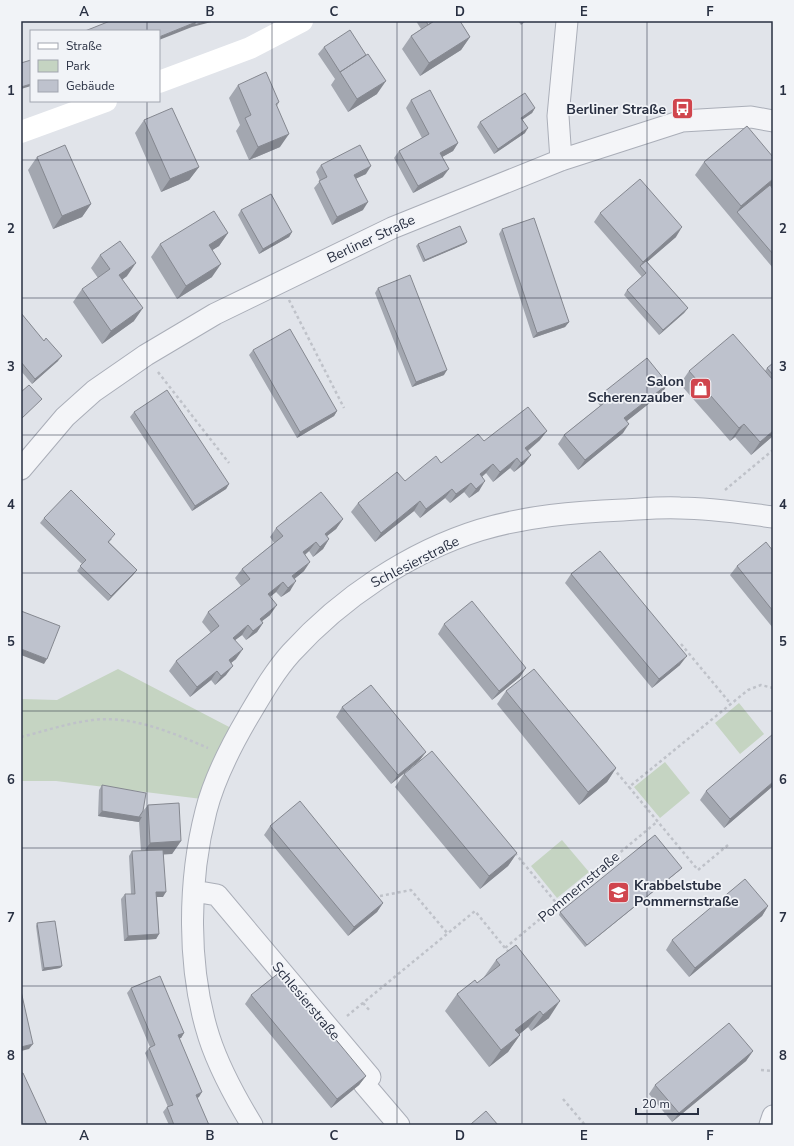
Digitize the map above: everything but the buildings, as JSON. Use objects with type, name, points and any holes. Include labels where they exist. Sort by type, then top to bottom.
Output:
[{"type":"street","points":[[160,82],[250,48],[302,21]]},
{"type":"street","points":[[561,160],[558,116],[567,21]]},
{"type":"street","points":[[21,132],[103,102]]},
{"type":"street","name":"Berliner Straße","points":[[21,469],[71,412],[94,391],[146,355],[215,314],[392,228],[561,160],[682,121],[751,117],[773,121]]},
{"type":"street","name":"Schlesierstraße","points":[[252,1125],[232,1092],[209,1036],[200,999],[196,966],[194,891],[197,851],[206,809],[227,756],[268,684],[290,654],[321,622],[362,590],[397,568],[438,547],[478,531],[522,519],[574,512],[681,508],[773,517]]},
{"type":"street","name":"Schlesierstraße","points":[[194,891],[217,895],[370,1077],[364,1084],[400,1125]]},
{"type":"street","points":[[770,1125],[773,1116]]},
{"type":"path","points":[[280,282],[344,408]]},
{"type":"path","points":[[146,355],[229,463]]},
{"type":"path","points":[[736,481],[773,450]]},
{"type":"path","points":[[681,644],[730,703]]},
{"type":"path","points":[[629,787],[730,703],[748,690],[761,685],[773,688]]},
{"type":"path","points":[[21,737],[65,725],[94,720],[117,721],[144,725],[168,731],[227,756]]},
{"type":"path","points":[[611,765],[698,870],[728,845]]},
{"type":"path","name":"Pommernstraße","points":[[505,948],[658,821]]},
{"type":"path","points":[[513,851],[558,905]]},
{"type":"path","points":[[380,896],[411,890],[448,934]]},
{"type":"path","points":[[341,1021],[474,911],[509,952]]},
{"type":"path","points":[[364,1003],[371,1012]]},
{"type":"path","points":[[761,1070],[773,1071]]},
{"type":"path","points":[[563,1099],[585,1125]]},
{"type":"green space","points":[[118,669],[233,729],[210,800],[56,781],[21,781],[21,699],[57,700]]},
{"type":"green space","points":[[739,703],[764,734],[740,754],[715,723]]},
{"type":"green space","points":[[665,762],[690,793],[660,818],[634,787]]},
{"type":"green space","points":[[562,840],[589,872],[557,898],[531,866]]},
{"type":"place","name":"Berliner Straße","points":[[682,109]]},
{"type":"place","name":"Salon Scherenzauber","points":[[700,389]]},
{"type":"place","name":"Krabbelstube Pommernstraße","points":[[619,893]]}]
